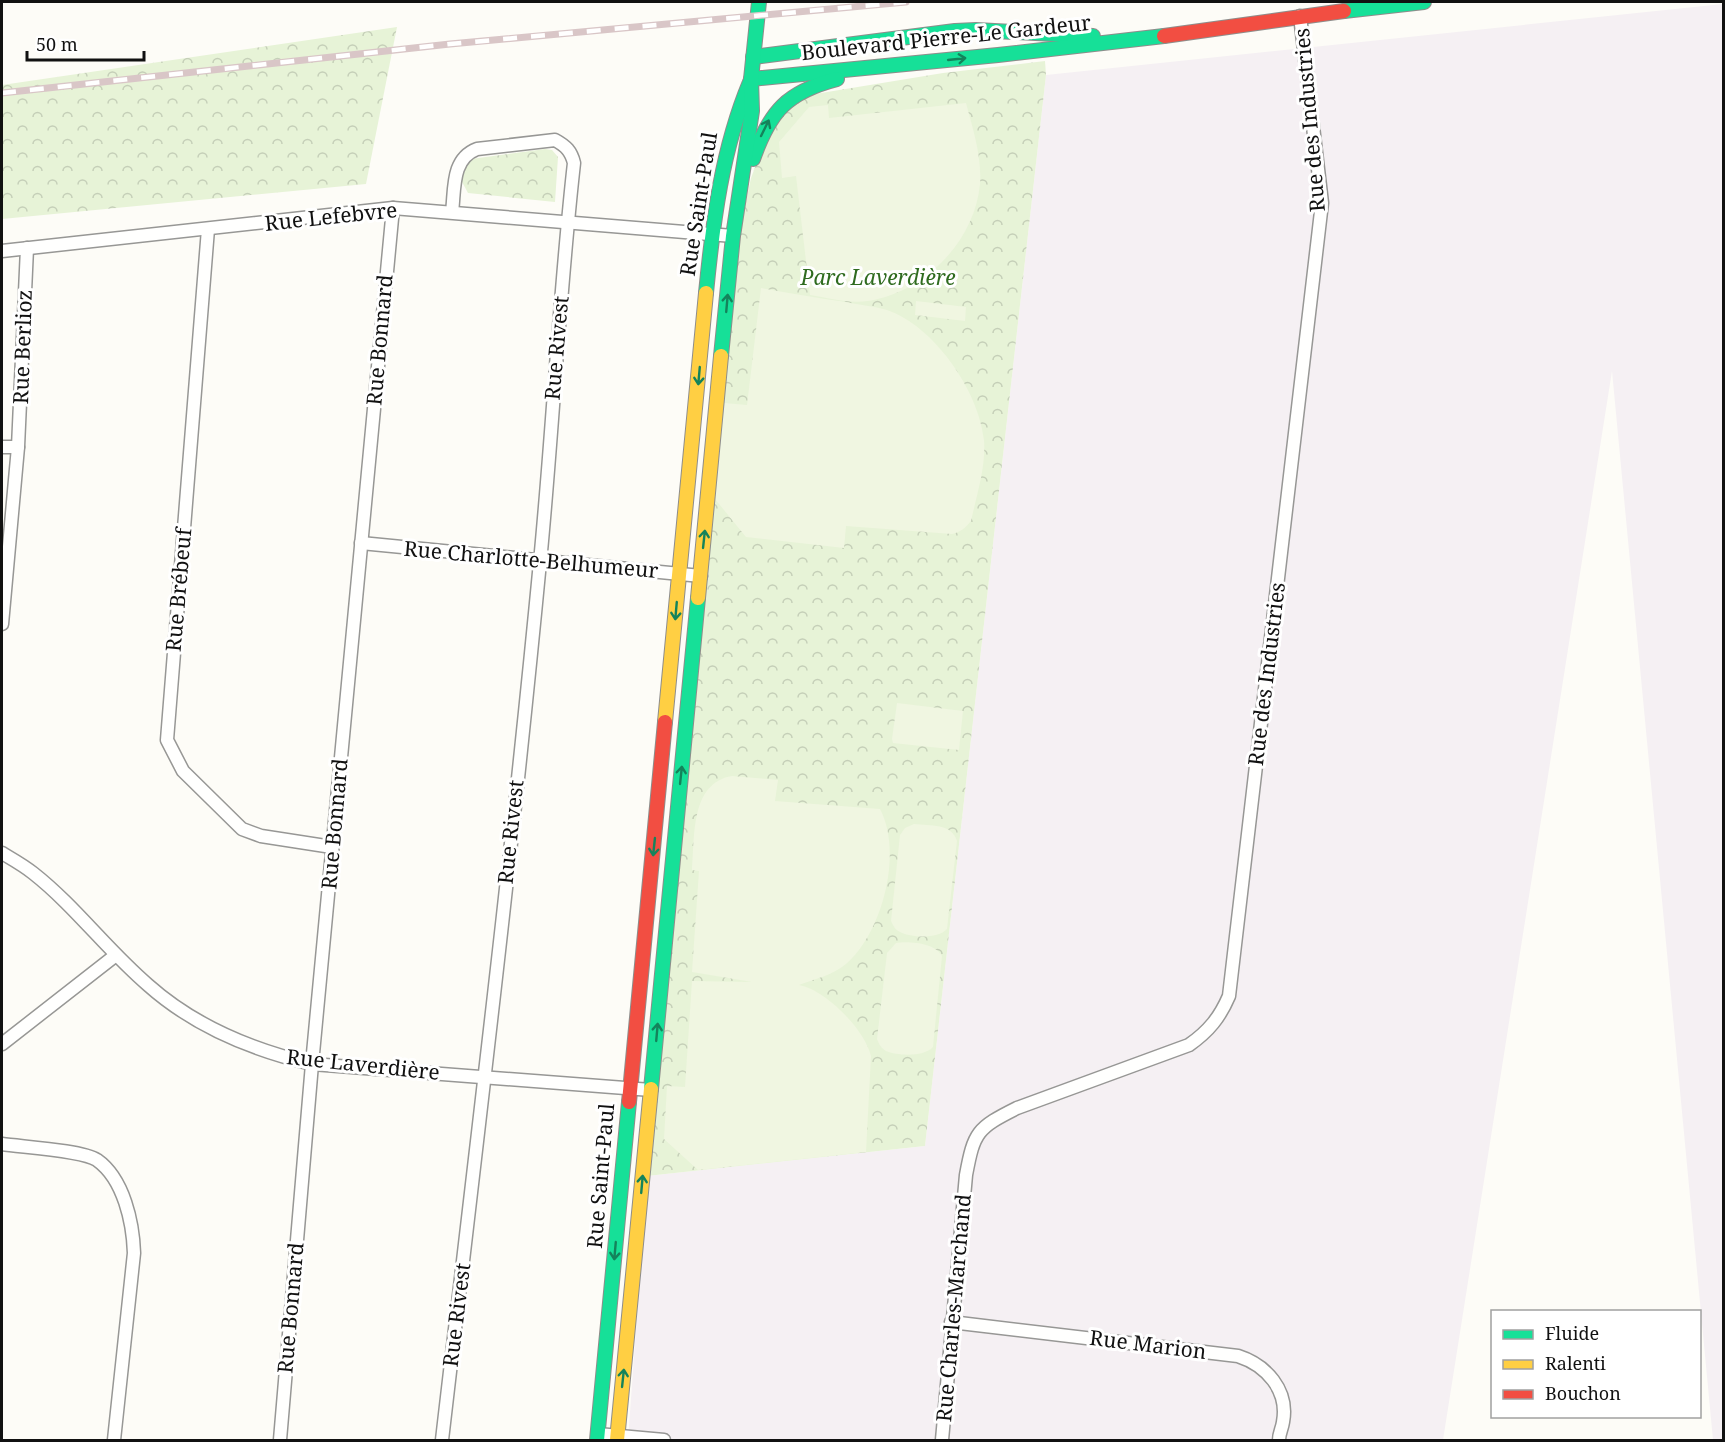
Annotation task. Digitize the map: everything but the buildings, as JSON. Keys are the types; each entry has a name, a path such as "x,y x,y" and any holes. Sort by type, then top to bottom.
{"street":[{"name":"Rue Saint-Paul","path":"617,1438 733,236 752,111 751,79 759,2"},
{"name":"Boulevard Pierre-Le Gardeur","path":"751,79 898,66 1145,38 1300,16 1424,2"},
{"name":"Rue des Industries","path":"966,1175 970,1150 976,1135 995,1120 1017,1108 1189,1045 1214,1024 1229,996 1322,203 1300,16"},
{"name":"Boulevard Pierre-Le Gardeur","path":"753,57 966,30 1145,38"},
{"path":"739,202 765,127 780,106 800,92 823,82 898,66"},
{"name":"Rue Saint-Paul","path":"597,1437 712,234 729,138 737,109 751,79"},
{"name":"Rue Rivest","path":"442,1440 540,561 572,154 555,140 468,152 457,168 452,213"},
{"name":"Rue Lefebvre","path":"2,251 393,208 733,236"},
{"name":"Rue Bonnard","path":"280,1440 312,1064 393,208"},
{"name":"Rue Brébeuf","path":"208,229 167,740 183,771 242,829 261,836 332,847"},
{"name":"Rue Berlioz","path":"2,624 18,447 27,248"},
{"path":"702,339 723,340"},
{"path":"2,447 18,447"},
{"path":"691,456 712,457"},
{"name":"Rue Charlotte-Belhumeur","path":"362,543 701,576"},
{"path":"667,706 688,707"},
{"path":"657,814 677,817"},
{"name":"Rue Laverdière","path":"2,853 32,872 116,955 169,1002 196,1020 240,1043 276,1056 312,1064 651,1090"},
{"path":"647,915 667,918"},
{"path":"2,1044 116,955"},
{"path":"2,1144 82,1155 96,1160 112,1175 123,1196 134,1239 134,1253 114,1440"},
{"name":"Rue Charles-Marchand","path":"942,1440 966,1175"},
{"path":"618,1218 638,1223"},
{"name":"Rue Marion","path":"951,1322 1238,1356 1254,1362 1269,1373 1282,1398 1283,1422 1279,1440"},
{"path":"597,1437 664,1440"}],"shaded area":[{"path":"1723,4 1723,1440 1713,1440 1612,371 1443,1440 628,1440 647,1176 925,1146 1046,75"}],"green space":[{"path":"397,27 366,184 2,219 2,85"},
{"name":"Parc Laverdière","path":"1045,61 1046,75 925,1146 647,1176 736,249 751,178 760,154 779,118 797,102 815,94 943,73"},
{"path":"966,103 978,153 980,184 976,205 968,225 944,260 909,287 889,296 854,302 810,295 796,176 782,178 779,142 809,107 828,105 829,118"},
{"path":"552,150 558,157 555,202 468,193 461,180 464,168 471,159"},
{"path":"761,288 887,310 904,318 937,345 964,382 980,421 984,440 984,460 978,491 971,521 965,528 952,534 846,526 844,548 746,537 715,499 724,403 747,405"},
{"path":"916,301 966,307 965,321 915,315"},
{"path":"897,703 963,711 959,750 893,743"},
{"path":"732,776 778,780 775,801 880,809 887,827 890,847 889,869 879,912 870,932 859,950 841,968 799,985 810,988 832,1003 853,1023 867,1046 871,1056 866,1152 698,1170 664,1139 667,1086 685,1087 692,981 752,982 692,972 699,871 692,870 697,813 708,789 718,781"},
{"path":"914,824 945,828 954,835 957,841 947,929 938,935 905,934 897,930 891,921 900,835 905,828"},
{"path":"908,942 928,946 934,948 942,956 933,1047 924,1053 904,1055 886,1051 877,1039 887,953 896,943"}],"railway":[{"path":"2,93 450,44 906,2"}],"traffic: fast":[{"path":"721,356 733,236 752,111 751,79 759,2"},
{"path":"1344,11 1424,2"},
{"path":"753,57 955,31 1093,36"},
{"path":"751,79 1164,36"},
{"path":"753,159 766,128 783,106 805,90 837,79"},
{"path":"706,293 720,186 732,133 750,82"},
{"path":"651,1089 698,598"},
{"path":"597,1440 629,1102"}],"traffic: slow":[{"path":"665,722 706,293"},
{"path":"698,598 721,356"},
{"path":"617,1440 651,1089"}],"traffic: jam":[{"path":"1164,36 1344,11"},
{"path":"629,1102 665,722"}]}
